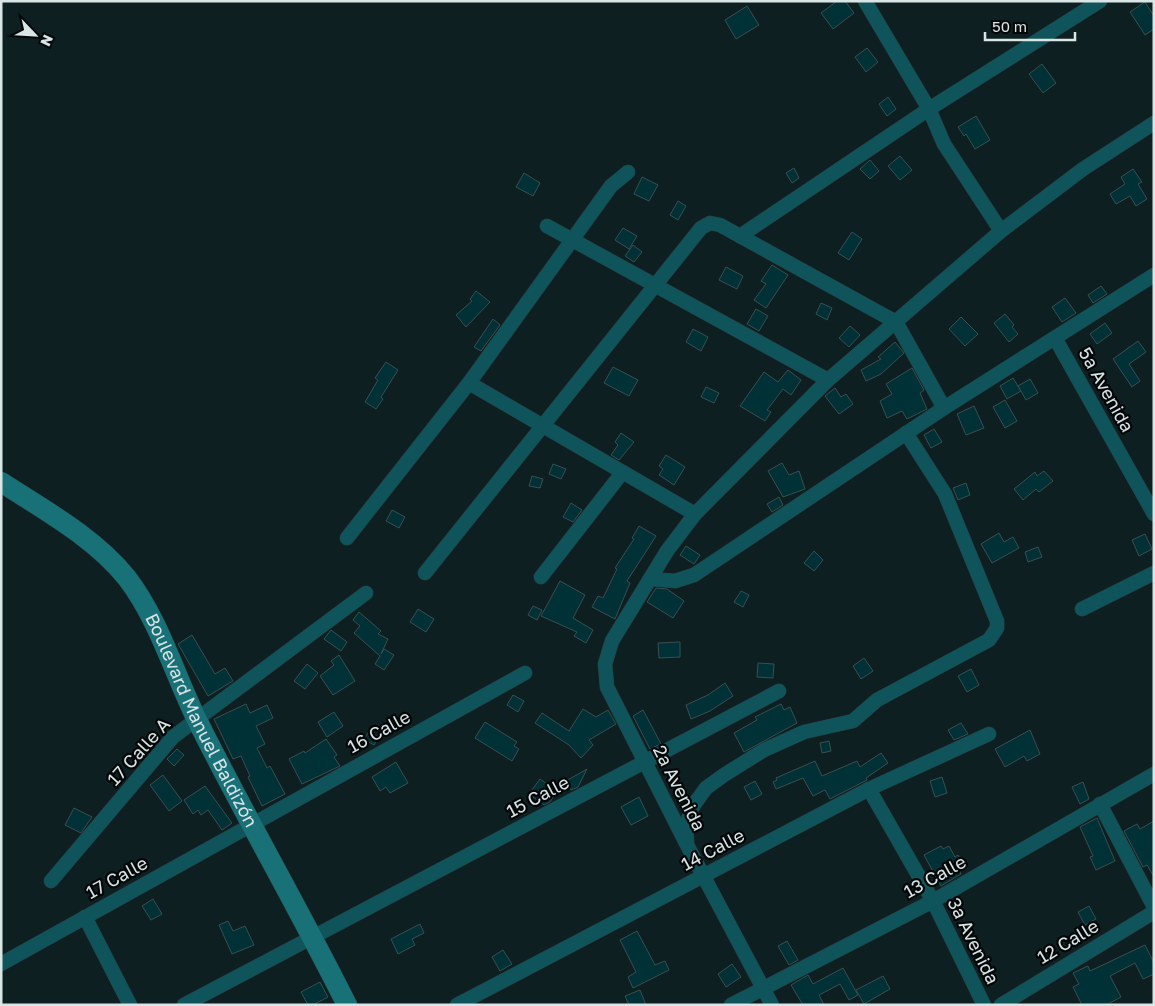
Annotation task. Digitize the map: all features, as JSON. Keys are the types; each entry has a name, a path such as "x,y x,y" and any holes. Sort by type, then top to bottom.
{"main road":[{"name":"Boulevard Manuel Baldizón","path":"1,482 78,533 105,555 126,577 145,605 196,720 313,937 347,1005"}],"street":[{"path":"865,1 929,109 944,144 1001,231"},
{"path":"740,236 929,109 1100,1"},
{"path":"650,579 695,514 828,380 1001,231 1083,169 1154,123"},
{"path":"347,538 469,383 611,186 628,172"},
{"path":"425,573 701,228 710,223 720,225 896,322 944,408"},
{"path":"547,226 828,380"},
{"path":"650,579 675,581 694,575 944,408 1154,275"},
{"name":"5a Avenida","path":"1055,338 1154,514"},
{"path":"469,383 542,428 695,514"},
{"path":"687,845 686,825 694,806 706,788 724,775 764,750 804,732 853,722 876,700 989,640 994,635 996,621 944,494 906,434"},
{"path":"541,577 622,473"},
{"path":"1082,609 1154,573"},
{"name":"2a Avenida","path":"650,579 612,641 605,664 607,687 687,845 772,1005"},
{"name":"17 Calle A","path":"51,881 173,737 366,593"},
{"name":"16 Calle","path":"252,825 525,673"},
{"name":"15 Calle","path":"313,937 779,691"},
{"name":"14 Calle","path":"457,1005 868,789 989,734"},
{"name":"13 Calle","path":"731,1005 933,901 1154,774"},
{"name":"3a Avenida","path":"868,789 933,901 984,1005"},
{"path":"1100,804 1154,907"},
{"name":"17 Calle","path":"1,964 252,825"},
{"name":"12 Calle","path":"1001,1005 1154,912"},
{"path":"84,917 130,1005"},
{"path":"184,1005 313,937"}],"building":[{"path":"837,1 845,1 854,13 833,29 821,13"},
{"path":"1145,2 1154,16 1154,29 1145,35 1130,12"},
{"path":"747,6 759,25 736,39 725,20"},
{"path":"867,48 878,62 866,72 855,57"},
{"path":"1042,64 1056,83 1043,93 1029,74"},
{"path":"888,97 896,109 887,116 879,104"},
{"path":"976,116 990,140 975,149 966,134 964,136 958,127"},
{"path":"900,156 912,170 900,180 888,166"},
{"path":"870,160 879,171 870,179 860,169"},
{"path":"794,168 799,178 792,183 786,173"},
{"path":"1133,169 1142,182 1138,184 1147,199 1136,206 1130,196 1116,204 1110,194 1125,184 1121,177"},
{"path":"524,173 540,183 533,196 516,187"},
{"path":"642,177 658,185 649,201 634,194"},
{"path":"678,201 686,206 678,220 670,215"},
{"path":"623,228 637,236 629,249 615,240"},
{"path":"852,232 862,239 849,260 838,253"},
{"path":"633,245 642,252 634,262 625,256"},
{"path":"772,265 788,275 766,308 754,300 766,284 761,281"},
{"path":"726,267 743,276 737,289 719,280"},
{"path":"1101,286 1107,294 1093,303 1088,295"},
{"path":"476,291 490,302 466,327 456,315 472,301 470,299"},
{"path":"1065,298 1076,313 1062,322 1052,307"},
{"path":"821,303 832,308 827,320 816,314"},
{"path":"756,309 768,316 759,331 747,324"},
{"path":"1005,314 1014,325 1012,327 1018,334 1009,342 994,323"},
{"path":"961,317 978,334 965,346 949,329"},
{"path":"493,319 500,325 481,351 474,347"},
{"path":"1105,323 1112,333 1097,344 1090,334"},
{"path":"850,326 860,335 849,347 839,338"},
{"path":"693,329 708,337 701,351 686,342"},
{"path":"1138,341 1146,352 1129,364 1140,381 1132,387 1113,359"},
{"path":"895,342 904,353 881,374 866,381 861,370 881,359 878,357"},
{"path":"386,362 398,370 381,397 383,399 376,409 365,402 378,380 375,378"},
{"path":"613,367 638,380 629,396 604,383"},
{"path":"912,368 924,390 920,393 927,409 907,419 902,411 887,418 880,401 892,394 886,384"},
{"path":"788,370 801,380 791,395 783,389 767,410 771,412 765,421 740,406 764,372 778,382"},
{"path":"1013,378 1021,391 1007,399 1000,386"},
{"path":"1030,379 1038,393 1026,400 1018,386"},
{"path":"706,387 719,393 714,403 701,397"},
{"path":"835,388 841,397 846,394 853,404 839,414 825,396"},
{"path":"1005,400 1017,421 1005,428 993,407"},
{"path":"974,406 984,428 966,435 957,414"},
{"path":"934,429 942,442 931,448 924,435"},
{"path":"621,433 634,442 619,460 611,455 618,445 615,442"},
{"path":"666,455 685,467 674,485 659,475 663,469 659,466"},
{"path":"782,463 789,475 799,471 805,489 783,497 768,471"},
{"path":"553,464 566,469 561,479 549,474"},
{"path":"1044,471 1053,481 1039,492 1036,489 1023,500 1014,489 1035,472 1037,476"},
{"path":"532,476 543,479 540,488 529,486"},
{"path":"966,483 970,495 958,500 953,488"},
{"path":"779,497 783,505 772,512 767,504"},
{"path":"571,503 582,510 573,522 563,517"},
{"path":"392,510 405,517 399,528 386,521"},
{"path":"639,526 656,536 627,581 630,583 615,619 592,607 598,596 603,598 617,569 615,568 634,539 632,538"},
{"path":"999,533 1004,542 1013,537 1019,548 992,563 981,544"},
{"path":"1145,534 1152,549 1139,556 1132,540"},
{"path":"686,546 700,555 694,564 680,555"},
{"path":"1038,547 1042,557 1028,562 1025,552"},
{"path":"814,551 823,560 814,571 804,563"},
{"path":"560,581 585,595 573,618 593,630 586,643 574,636 577,632 541,616"},
{"path":"656,588 667,589 684,601 673,618 647,602"},
{"path":"741,591 749,595 743,607 734,602"},
{"path":"533,606 542,610 537,620 528,615"},
{"path":"418,609 434,619 426,632 410,622"},
{"path":"359,612 381,631 378,634 388,639 381,654 384,649 394,655 384,670 375,664 380,656 354,633 360,626 353,620"},
{"path":"331,630 347,642 341,651 324,639"},
{"path":"192,635 215,674 225,668 233,681 208,696 178,644"},
{"path":"680,642 680,657 659,658 658,643"},
{"path":"339,655 355,681 333,695 320,676 334,665 331,661"},
{"path":"864,658 873,671 861,679 853,666"},
{"path":"758,663 774,664 773,678 757,677"},
{"path":"307,664 318,673 305,689 294,681"},
{"path":"971,669 979,685 967,692 958,676"},
{"path":"725,683 733,696 710,711 691,719 686,705 708,695"},
{"path":"513,695 524,701 518,712 507,705"},
{"path":"246,704 250,713 267,705 273,718 256,726 265,744 257,748 267,768 270,766 285,794 262,806 248,777 250,776 241,756 233,759 214,719"},
{"path":"781,704 784,710 790,707 797,723 744,752 734,733 757,720 755,717"},
{"path":"583,709 596,717 608,710 616,724 589,740 593,745 581,758 569,745 535,723 542,713 569,731"},
{"path":"643,710 661,744 650,749 633,716"},
{"path":"334,712 343,726 327,737 318,722"},
{"path":"485,722 517,742 514,746 519,749 512,761 475,738"},
{"path":"961,723 968,734 954,740 948,730"},
{"path":"1030,730 1040,754 1027,761 1024,756 1005,767 995,749"},
{"path":"369,731 378,737 374,745 364,739"},
{"path":"326,739 337,755 334,757 340,766 302,784 289,759 304,751 305,753"},
{"path":"829,741 831,751 822,753 820,743"},
{"path":"177,749 184,755 174,766 167,759"},
{"path":"881,753 888,763 866,778 867,780 830,799 825,790 813,796 803,778 776,789 773,782 777,780 776,778 815,761 822,776 857,761 860,767"},
{"path":"396,762 408,783 390,793 386,787 380,791 372,777"},
{"path":"587,769 578,787 571,790 566,781"},
{"path":"163,775 182,801 169,811 150,785"},
{"path":"942,777 947,793 935,797 930,781"},
{"path":"540,779 557,791 550,802 544,805 529,794"},
{"path":"755,781 762,794 751,800 744,787"},
{"path":"1083,782 1089,799 1080,804 1072,787"},
{"path":"205,786 232,823 222,830 208,810 201,815 198,810 193,814 184,800"},
{"path":"639,797 648,816 631,825 621,807"},
{"path":"74,808 92,817 81,833 65,825"},
{"path":"1097,818 1115,861 1096,870 1090,857 1093,856 1080,827"},
{"path":"1154,821 1154,877 1147,865 1143,867 1124,831 1137,824 1140,829"},
{"path":"941,846 943,849 949,846 955,857 958,855 963,864 957,867 961,874 941,886 924,855"},
{"path":"153,899 162,914 151,920 142,906"},
{"path":"1089,906 1096,919 1085,925 1078,912"},
{"path":"228,921 233,931 245,926 254,945 232,954 219,925"},
{"path":"420,924 424,933 412,939 415,945 398,954 391,939"},
{"path":"637,931 655,965 665,961 669,970 633,988 628,977 636,972 620,940"},
{"path":"787,941 798,960 789,965 778,946"},
{"path":"1145,945 1154,963 1154,974 1143,979 1135,963 1110,976 1121,997 1106,1005 1082,1005 1073,987 1079,984 1073,973 1088,966 1090,971"},
{"path":"503,950 512,964 500,971 492,957"},
{"path":"732,964 741,977 726,987 718,974"},
{"path":"843,968 858,995 849,1000 840,984 819,995 824,1005 803,1005 791,985 808,975 813,984"},
{"path":"883,976 890,989 864,1004 856,990"},
{"path":"320,982 328,997 313,1005 308,1005 301,992"},
{"path":"640,990 646,1005 629,1005 625,996"}]}
